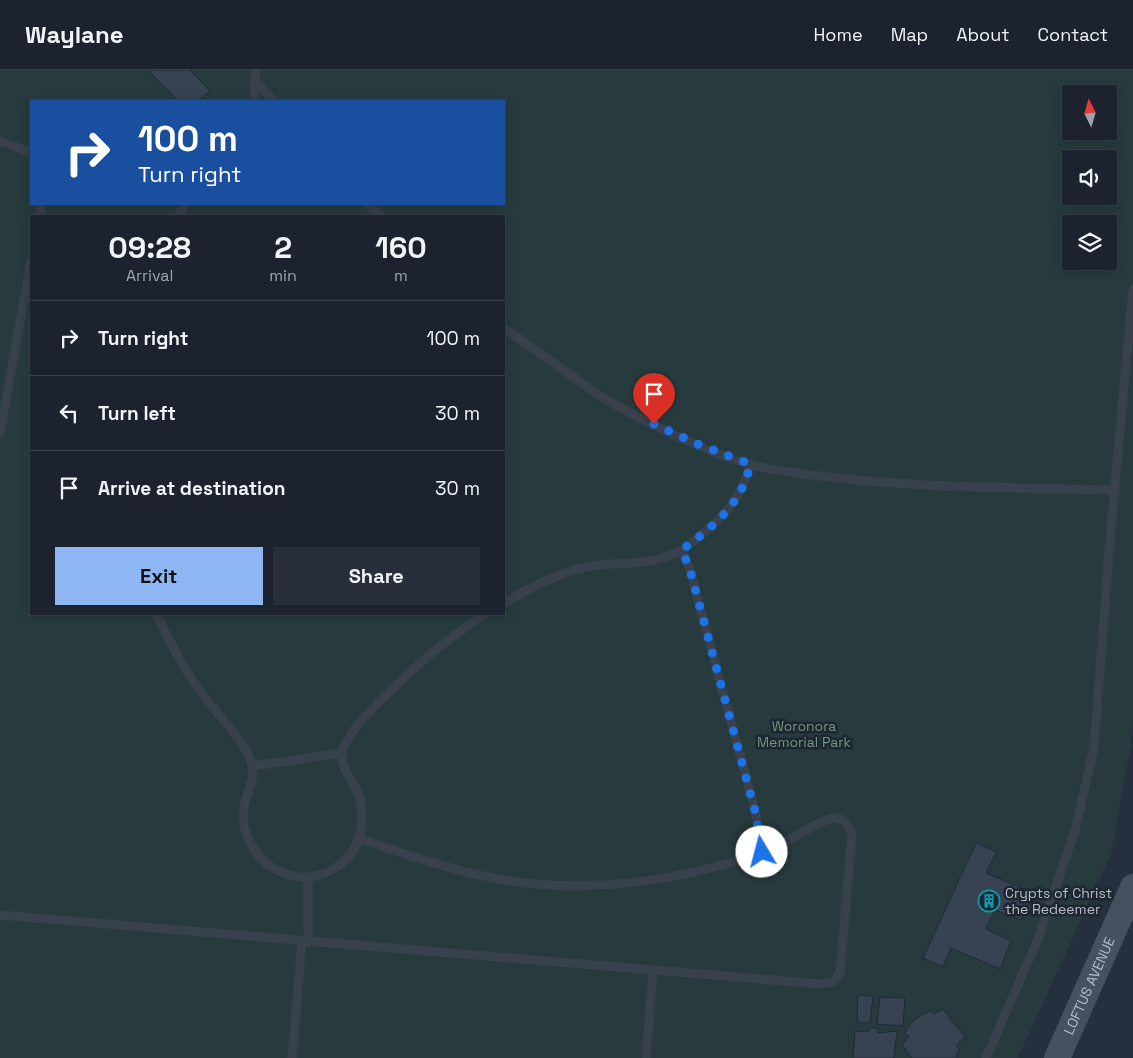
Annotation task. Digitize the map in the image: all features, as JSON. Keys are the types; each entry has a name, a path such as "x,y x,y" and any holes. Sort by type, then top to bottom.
{"street":[{"name":"LOFTUS AVENUE","path":"1057,1058 1133,887"}],"lane":[{"path":"254,100 256,70"},
{"path":"255,81 273,100"},
{"path":"0,141 30,153"},
{"path":"369,205 379,215"},
{"path":"0,433 30,267"},
{"path":"986,1058 1038,939 1075,830 1094,748 1133,289"},
{"path":"505,329 600,396 616,405 668,432 750,464 800,474 918,486 1115,490"},
{"path":"505,602 547,580 567,572 593,566 648,562 665,558 682,550 716,524 728,510 742,490 750,464"},
{"path":"682,550 690,570 752,802 762,852"},
{"path":"158,615 178,656 205,698 242,745 253,766 253,780 244,810 244,820 249,841 254,850 271,867 291,875 308,877 326,873 342,862 354,849 359,838 362,814 360,800 347,774 342,753 347,741 366,715 405,676 439,646 485,615"},
{"path":"253,766 342,753"},
{"path":"0,915 820,984 831,983 837,979 841,969 852,834 850,827 840,819 828,819 790,840 762,852 717,866 653,880 621,884 556,885 523,882 457,869 359,838"},
{"path":"292,1058 305,942 308,877"},
{"path":"646,1058 653,970"}],"green space":[{"name":"Woronora Memorial Park","path":"0,70 1133,70 1133,719 1131,744 1111,854 1018,1058 0,1058"}],"building":[{"path":"153,70 190,70 210,91 199,100 177,100 150,72"},
{"name":"Crypts of Christ the Redeemer","path":"976,843 997,852 986,873 1033,893 1021,920 995,910 986,929 1011,941 1000,969 951,948 943,967 923,958"},
{"path":"858,995 873,996 870,1023 857,1022"},
{"path":"880,997 905,998 903,1026 877,1024"},
{"path":"943,1009 965,1037 956,1045 959,1049 956,1058 912,1058 902,1045 909,1036 904,1033 912,1022 920,1016 932,1010 934,1014"},
{"path":"872,1027 877,1028 878,1033 897,1031 894,1058 853,1058 855,1031 867,1032"}],"place":[{"name":"Crypts of Christ the Redeemer","path":"989,901"}],"route":[{"path":"654,424 668,432 750,464 742,490 728,510 716,524 682,550 690,570 755,811 762,852"}]}
